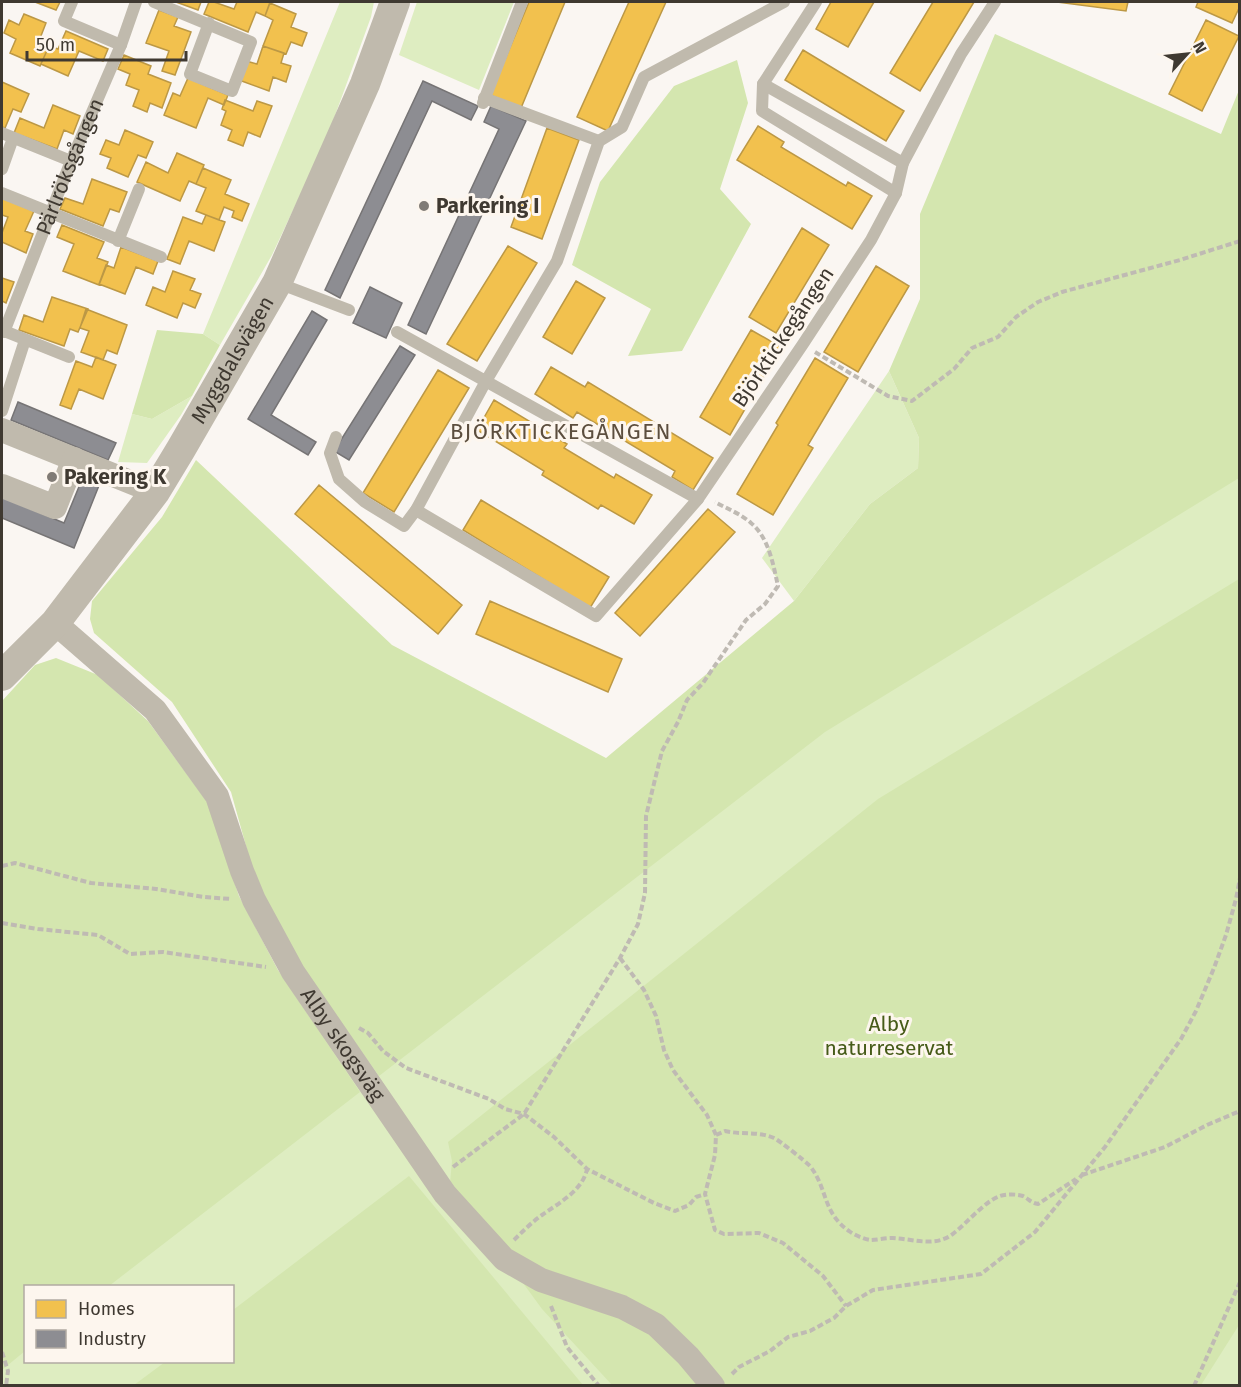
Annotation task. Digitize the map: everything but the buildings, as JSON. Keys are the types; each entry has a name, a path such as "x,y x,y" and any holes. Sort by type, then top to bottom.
{"street":[{"name":"Myggdalsvägen","path":"2,676 56,623 156,492 277,283 365,84 395,2"},
{"path":"2,430 156,492"},
{"path":"2,486 55,507 74,459"},
{"name":"Alby skogsväg","path":"56,623 155,710 218,796 242,871 254,900 293,972 445,1194 504,1259 541,1280 622,1307 656,1325 688,1356 720,1382"}],"lane":[{"path":"72,2 64,21 120,45"},
{"name":"Pärlröksgången","path":"69,357 3,331 136,2"},
{"path":"154,2 209,23 251,42 232,91 190,74 209,23"},
{"path":"522,2 483,100 599,141"},
{"path":"336,437 330,453 339,479 366,502 404,526 416,510 486,381 558,261 599,141 622,127 644,77 784,2"},
{"path":"816,2 763,84 762,111 896,193"},
{"name":"Björktickegången","path":"416,510 596,616 698,499 871,240 896,193 903,163 961,54 994,2"},
{"path":"763,84 903,163"},
{"path":"2,169 7,136 71,161"},
{"path":"118,241 139,189"},
{"path":"2,194 161,257"},
{"path":"277,283 348,310"},
{"path":"397,332 698,499"},
{"path":"2,411 25,340"}],"path":[{"path":"803,344 888,396 912,401 954,369 972,348 998,337 1016,317 1038,302 1062,292 1180,260 1239,241"},
{"path":"436,1181 524,1114 621,958 638,924 645,893 646,816 662,751 687,700 703,683 746,620 765,604 778,586 770,551 760,531 750,521 712,500 698,499"},
{"path":"2,866 15,863 91,883 156,889 204,897 254,900"},
{"path":"720,1382 739,1366 770,1351 788,1337 810,1330 834,1318 846,1306 873,1290 981,1274 1035,1232 1105,1148 1191,1020 1226,935 1239,878"},
{"path":"2,922 38,929 98,935 130,954 163,952 293,972"},
{"path":"621,958 644,990 656,1016 663,1050 673,1070 707,1115 716,1135 715,1155 705,1194 715,1230 724,1234 759,1233 783,1243 823,1276 846,1306"},
{"path":"355,1021 383,1051 406,1068 524,1114 554,1137 587,1168 654,1203 675,1211 689,1205 696,1197 705,1194"},
{"path":"716,1135 725,1131 737,1134 755,1132 776,1139 809,1166 818,1181 830,1212 839,1224 853,1234 870,1240 884,1238 922,1242 941,1241 952,1235 998,1197 1023,1196 1032,1203 1038,1204 1082,1176 1165,1147 1239,1111"},
{"path":"498,1252 564,1201 586,1175 587,1168"},
{"path":"541,1280 567,1347 599,1386"},
{"path":"1194,1386 1239,1282"},
{"path":"2,1352 8,1371 6,1386"}],"green space":[{"path":"340,2 374,2 371,17 326,140 272,255 220,345 203,334"},
{"path":"417,2 514,2 479,90 399,55"},
{"path":"995,34 1221,134 1239,90 1239,478 825,732 379,1076 293,954 268,912 251,864 231,792 172,702 94,633 90,619 92,601 162,517 196,460 392,645 606,758 794,601 870,504 918,468 919,438 889,371 920,299 920,214"},
{"path":"737,60 748,103 720,189 751,224 682,351 628,356 651,309 572,265 600,182 674,86"},
{"name":"Alby naturreservat","path":"1239,182 1239,1385 2,1386 2,1034 373,1015"},
{"path":"157,330 203,334 220,345 192,396 152,419 132,414"},
{"path":"889,371 919,438 918,468 870,504 794,601 762,558"},
{"path":"192,396 147,463 118,462 132,414 152,419"},
{"path":"1239,579 1239,1325 1201,1385 612,1385 542,1309 450,1183 452,1161 448,1142 878,799"},
{"path":"56,658 98,675 148,721 208,803 239,896 278,970 360,1092 110,1285 24,1285 24,1352 2,1370 2,701 35,665"},
{"path":"409,1176 583,1385 134,1385 164,1363 234,1363 234,1309"}],"place":[{"name":"Parkering I","path":"424,206"},
{"name":"Pakering K","path":"52,477"}],"district":[{"name":"BJÖRKTICKEGÅNGEN","path":"561,431"}]}
